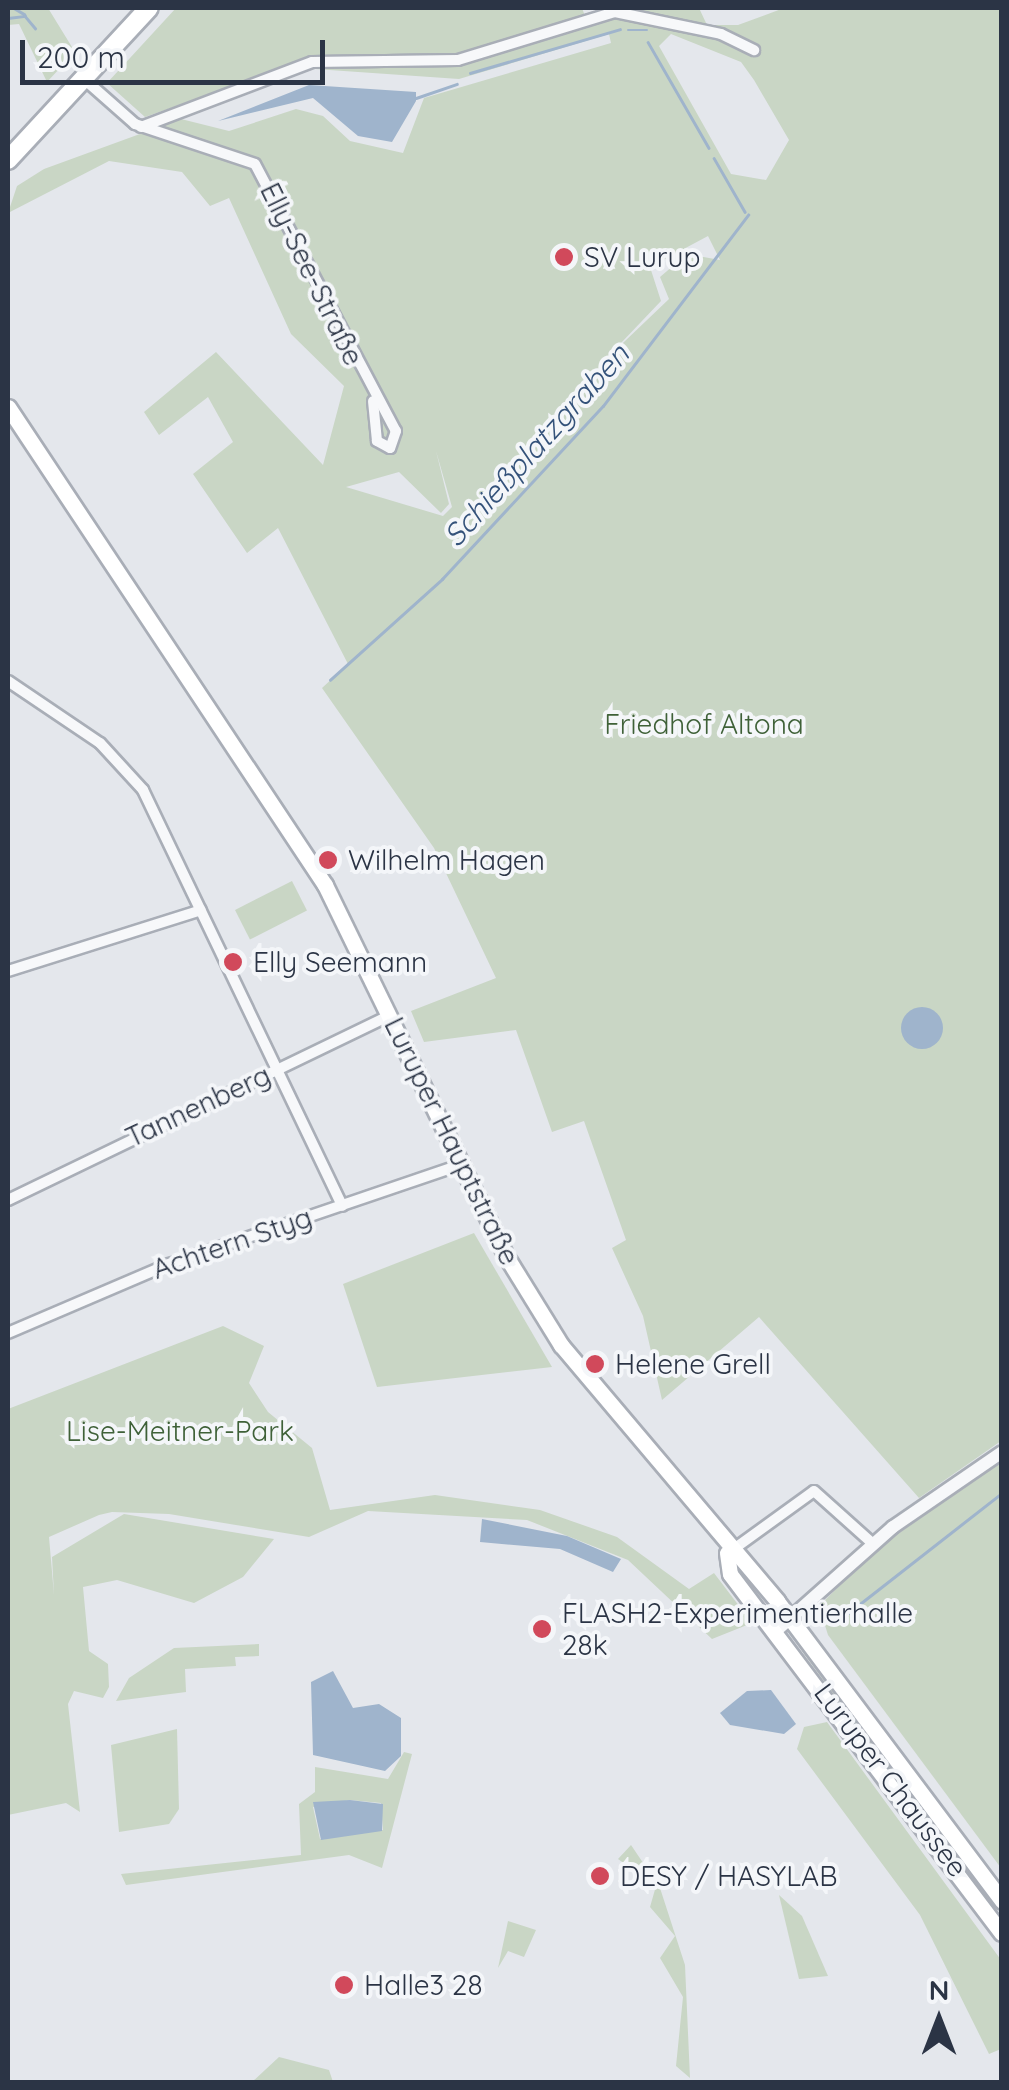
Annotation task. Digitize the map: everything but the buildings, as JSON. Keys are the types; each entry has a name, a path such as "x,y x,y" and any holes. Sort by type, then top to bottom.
{"main road":[{"path":"8,160 149,8"},
{"name":"Luruper Hauptstraße","path":"8,407 267,791 391,1015 462,1164 560,1345 727,1553 790,1618"},
{"name":"Luruper Hauptstraße","path":"727,1553 730,1574 776,1630"},
{"name":"Luruper Chaussee","path":"790,1618 1002,1901"},
{"name":"Luruper Chaussee","path":"776,1630 1002,1933"}],"street":[{"path":"142,127 312,62 458,60 601,12 689,26 754,50"},
{"name":"Elly-See-Straße","path":"84,79 142,127 208,140 255,164 374,401"},
{"path":"8,681 122,765 184,873 342,1206"},
{"path":"8,972 200,910"},
{"name":"Tannenberg","path":"8,1200 391,1015"},
{"name":"Achtern Styg","path":"8,1334 169,1264 462,1164"},
{"path":"776,1630 872,1543 1002,1452"},
{"path":"727,1553 814,1490 872,1543"}],"green space":[{"path":"8,8 48,8 75,52 47,82 19,24 8,25"},
{"path":"176,8 582,8 586,19 456,59 313,58 145,117 107,83"},
{"name":"Friedhof Altona","path":"613,8 699,8 707,25 738,25 784,8 1001,8 1001,1441 919,1498 759,1317 662,1400 643,1316 612,1248 626,1240 584,1121 552,1132 516,1030 424,1042 411,1011 496,978 434,848 322,688 348,664 278,528 247,553 193,474 233,442 208,397 159,435 144,412 216,352 323,465 344,386 291,334 229,198 210,206 182,172 109,161 8,213 17,186 44,169 181,119 229,131 296,109 323,116 350,141 403,153 424,98 611,43 609,34 459,79 315,69 459,66 611,19","holes":["671,34 741,62 754,80 789,140 766,180 731,174 659,46","708,236 720,260 687,254 660,277 669,299 602,363 661,301 650,267","436,451 452,507 443,516 346,487 399,472 441,513 449,504"]},
{"path":"292,881 307,910 250,939 235,910"},
{"path":"474,1233 552,1367 377,1387 343,1284"},
{"name":"Lise-Meitner-Park","path":"223,1326 264,1346 249,1383 268,1412 312,1448 330,1510 435,1495 540,1510 617,1537 689,1589 714,1573 752,1623 712,1639 628,1560 527,1520 368,1511 309,1537 169,1514 112,1512 99,1515 49,1537 54,1595 52,1557 124,1514 274,1539 243,1577 194,1603 117,1580 83,1587 89,1651 108,1664 109,1687 103,1698 74,1691 68,1704 80,1812 66,1803 8,1815 8,1409"},
{"path":"1001,1459 1001,1868 828,1635 819,1606 873,1552"},
{"path":"259,1644 259,1656 235,1657 236,1666 185,1669 186,1692 116,1701 129,1678 174,1648"},
{"path":"805,1648 988,1890 1001,1924 802,1651"},
{"path":"827,1722 1001,1960 1001,2049 989,2054 920,1915 797,1749 804,1727"},
{"path":"177,1729 179,1809 169,1824 119,1832 111,1745"},
{"path":"404,1752 412,1754 382,1868 349,1855 126,1885 121,1874 301,1855 299,1804 315,1792 315,1767 388,1779","holes":["350,1800 381,1803 383,1830 320,1839 313,1807"]},
{"path":"631,1845 660,1888 685,1965 690,2078 676,2066 683,1997 660,1958 675,1936 650,1907 656,1886 618,1859"},
{"path":"779,1895 802,1916 828,1976 799,1979"},
{"path":"508,1921 536,1930 524,1957 508,1951 498,1968"},
{"path":"279,2057 329,2070 333,2082 252,2082"}],"water":[{"path":"309,85 416,92 416,101 392,142 358,136 313,98 218,121"},
{"path":"922,1007 937,1013 943,1028 937,1043 922,1049 907,1043 901,1028 907,1013"},
{"path":"482,1519 567,1536 621,1559 613,1572 560,1549 480,1542"},
{"path":"333,1671 353,1708 379,1704 401,1718 401,1756 385,1771 313,1755 311,1682"},
{"path":"771,1690 796,1724 784,1734 730,1725 720,1713 747,1691"},
{"path":"350,1800 383,1804 382,1831 321,1840 313,1802"}],"waterway":[{"path":"14,8 24,14"},
{"path":"8,18 25,16 35,28"},
{"path":"470,73 620,29"},
{"path":"628,30 647,30"},
{"name":"Schießplatzgraben","path":"648,42 709,148"},
{"path":"416,98 457,84"},
{"name":"Schießplatzgraben","path":"714,158 745,212"},
{"name":"Schießplatzgraben","path":"330,680 442,579 603,406 748,215"},
{"path":"838,1621 1002,1493"}],"place":[{"name":"SV Lurup","path":"564,257"},
{"name":"Wilhelm Hagen","path":"328,860"},
{"name":"Elly Seemann","path":"233,962"},
{"name":"Helene Grell","path":"595,1364"},
{"name":"FLASH2-Experimentierhalle 28k","path":"542,1629"},
{"name":"DESY / HASYLAB","path":"600,1876"},
{"name":"Halle3 28","path":"344,1985"}]}
